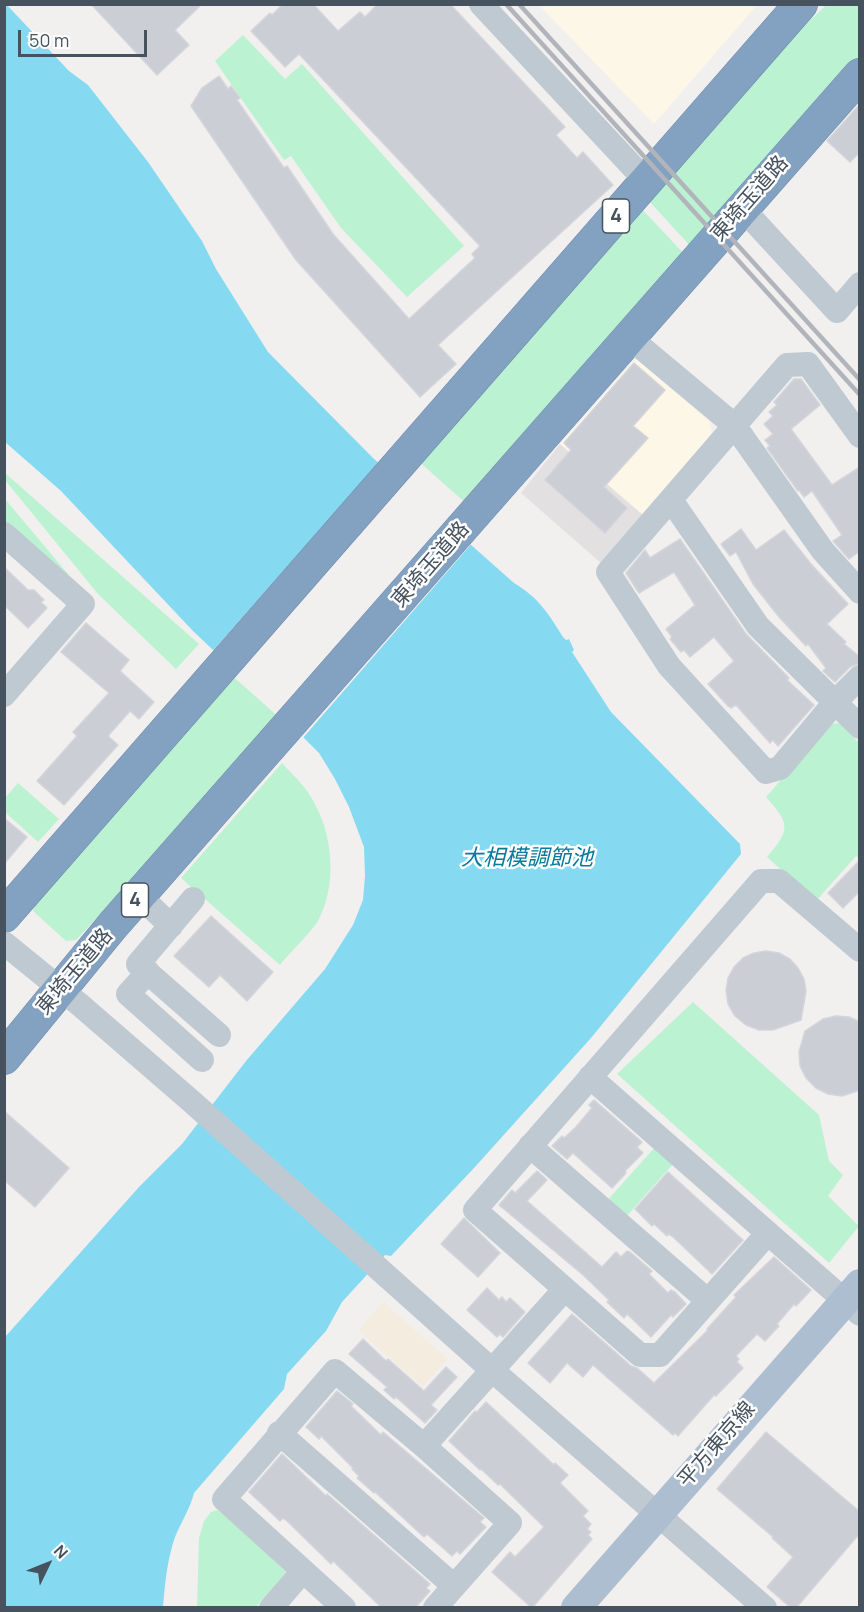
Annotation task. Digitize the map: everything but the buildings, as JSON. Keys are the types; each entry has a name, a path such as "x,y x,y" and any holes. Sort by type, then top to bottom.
{"highway":[{"name":"4","path":"4,916 801,4"},
{"name":"4","path":"776,33 808,4"},
{"name":"東埼玉道路","path":"4,1058 141,894 860,75"}],"main road":[{"name":"平方東京線","path":"576,1608 657,1514 855,1299"}],"street":[{"path":"481,4 646,181"},
{"path":"742,208 837,310 860,284"},
{"path":"630,338 734,425 823,551 860,592"},
{"path":"860,436 808,364 787,365 608,572 669,666 766,772 780,768 860,676"},
{"path":"671,500 758,626 860,727"},
{"path":"4,534 83,604 9,679"},
{"path":"768,1233 660,1355 640,1355 475,1210 761,881 779,881 860,950"},
{"path":"141,894 146,902 171,926"},
{"path":"193,899 138,964 219,1035"},
{"path":"4,943 191,1101 492,1370 765,1608"},
{"path":"148,972 128,994 202,1060"},
{"path":"141,1058 147,1046 185,1005"},
{"path":"590,1077 768,1233 855,1299"},
{"path":"530,1146 707,1300"},
{"path":"424,1446 564,1290"},
{"path":"344,1608 224,1499 335,1371 510,1523 435,1608"},
{"path":"279,1433 454,1586"},
{"path":"271,1608 302,1572"}],"shaded area":[{"path":"539,5 757,5 654,124"},
{"path":"636,359 709,421 712,433 643,515 560,444"},
{"path":"560,444 643,515 602,564 521,493"}],"green space":[{"path":"826,5 859,5 859,63 695,251 647,199 780,44"},
{"path":"243,35 285,79 302,64 464,246 407,297 341,228 291,156 284,160 215,61"},
{"path":"640,207 688,258 469,506 416,459"},
{"path":"5,473 199,644 176,669 98,594 5,480"},
{"path":"5,499 78,586 5,523"},
{"path":"229,673 281,719 76,940 66,941 33,911 37,896"},
{"path":"840,723 859,743 859,858 856,856 816,901 767,857 784,833 784,827 780,814 766,797 830,724"},
{"path":"282,763 304,787 316,805 327,837 331,871 325,904 319,919 280,965 181,878"},
{"path":"18,783 59,819 38,842 5,812 5,798"},
{"path":"693,1002 819,1115 829,1161 843,1175 828,1196 859,1226 829,1263 617,1074"},
{"path":"656,1146 674,1163 624,1219 605,1203"},
{"path":"221,1509 286,1572 256,1607 197,1608 199,1538 204,1521 211,1512"}],"sand":[{"path":"383,1302 448,1359 423,1387 358,1331"}],"water":[{"name":"大相模調節池","path":"6,4 69,71 88,85 148,162 202,241 216,269 268,352 373,458 514,583 537,600 563,637 566,640 569,639 574,650 572,652 611,712 740,844 741,854 591,1038 391,1256 385,1255 342,1302 326,1331 287,1374 284,1389 194,1493 172,1546 163,1607 5,1607 5,1337 139,1187 182,1144 246,1061 325,969 353,925 363,900 364,847 349,807 319,753 193,631 61,491 5,442"}],"pier":[{"path":"380,461 473,542 302,739 211,653"}],"railway":[{"path":"506,4 860,395"},
{"path":"519,4 860,380"}]}
